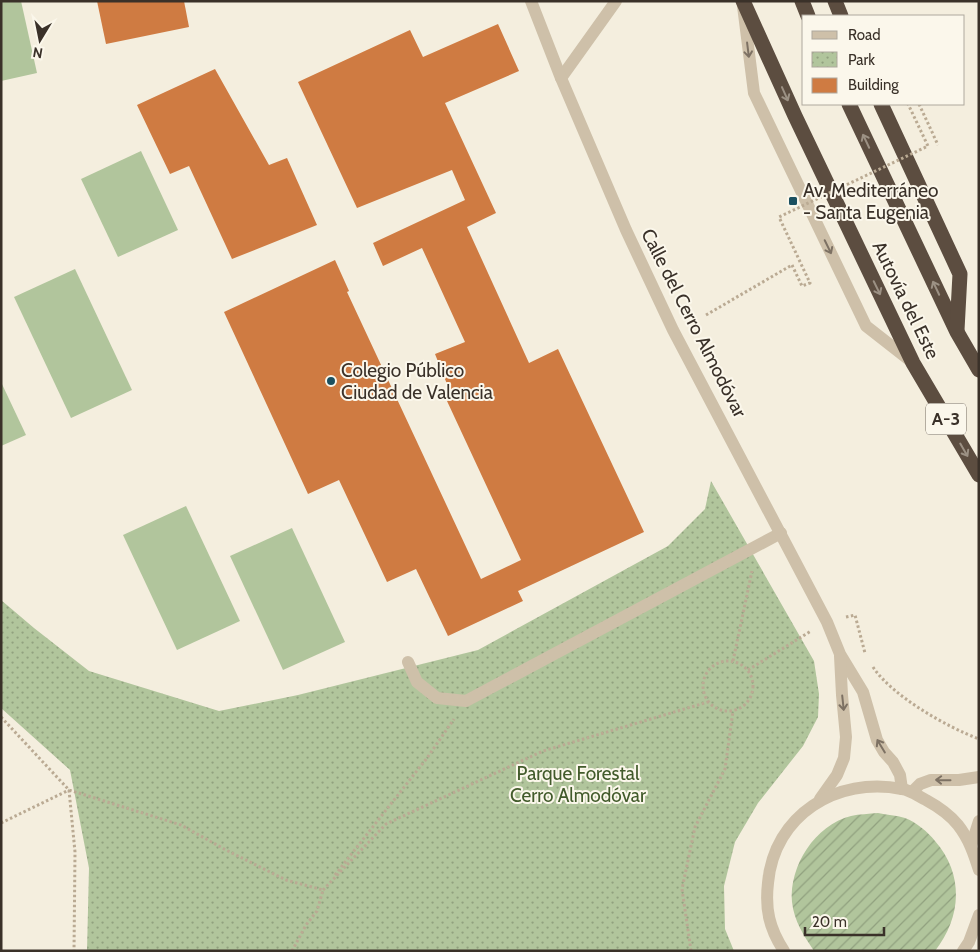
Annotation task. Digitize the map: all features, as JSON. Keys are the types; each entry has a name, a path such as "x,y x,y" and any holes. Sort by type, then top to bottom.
{"highway":[{"name":"Autovía del Este","path":"743,1 795,116 913,363 979,476"},
{"path":"802,1 808,15"},
{"path":"835,1 841,15"},
{"name":"Autovía del Este","path":"849,105 957,332 979,370"},
{"path":"881,105 960,274 957,332"}],"street":[{"name":"Calle del Cerro Almodóvar","path":"531,1 561,78 626,230 669,321 827,622 840,654 863,692 877,740 893,762 907,790"},
{"path":"561,78 616,1"},
{"path":"743,1 754,93 758,102 866,326 913,363"},
{"path":"408,662 417,682 437,698 466,701 780,533"},
{"name":"Calle del Cerro Almodóvar","path":"817,803 837,775 844,758 846,737 840,654"},
{"path":"907,790 930,780 959,780 979,777"},
{"path":"784,951 775,938 766,904 769,866 785,832 804,811 837,792 865,786 907,790 937,806 957,824 971,846 979,870"},
{"path":"971,846 979,821"},
{"path":"963,951 969,942 979,915"}],"path":[{"path":"706,315 792,265 802,286 810,283 779,217 928,146 908,105"},
{"path":"919,105 938,145"},
{"path":"733,661 754,562 748,551"},
{"path":"844,618 855,615 864,651 868,658"},
{"path":"748,670 827,622"},
{"path":"724,661 733,661 741,664 748,670 754,686 748,703 733,711 719,710 708,702 702,686 704,677 709,669 724,661"},
{"path":"872,664 880,677 912,702 940,721 979,739"},
{"path":"292,951 316,911 323,890 427,758 466,701"},
{"path":"323,890 386,824 543,751 708,702"},
{"path":"691,951 682,889 696,827 725,769 733,711"},
{"path":"1,717 69,790 181,825 286,880 323,890"},
{"path":"1,823 69,790"},
{"path":"69,790 75,852 74,951"}],"green space":[{"path":"1,1 21,1 37,73 1,81"},
{"path":"141,151 178,230 118,257 81,179"},
{"path":"75,269 132,390 71,418 14,297"},
{"path":"1,382 26,435 1,446"},
{"name":"Parque Forestal Cerro Almodóvar","path":"711,481 814,661 819,694 818,717 803,746 758,803 735,842 724,886 725,929 734,951 87,951 89,868 70,770 1,708 1,600 89,671 219,711 298,695 478,650 668,546 705,509"},
{"path":"186,506 240,621 177,650 123,535"},
{"path":"292,528 345,642 283,670 230,556"},
{"path":"878,813 902,817 913,822 935,841 951,867 955,881 955,910 944,938 935,951 814,951 797,922 793,909 792,888 800,861 807,849 826,828 854,815"}],"building":[{"path":"97,1 184,1 189,27 106,44"},
{"path":"498,24 519,71 445,103 496,213 467,227 529,363 558,349 644,532 518,591 523,601 448,636 416,569 387,582 339,480 308,494 224,312 335,260 349,291 347,292 481,579 521,560 447,401 453,399 435,354 465,342 422,248 383,266 373,243 465,200 452,170 357,208 298,82 410,30 423,57"},
{"path":"215,69 269,165 287,158 317,225 232,259 189,166 170,174 137,105"}],"place":[{"name":"Av. Mediterráneo - Santa Eugenia","path":"793,201"},
{"name":"Colegio Público Ciudad de Valencia","path":"331,381"}]}
